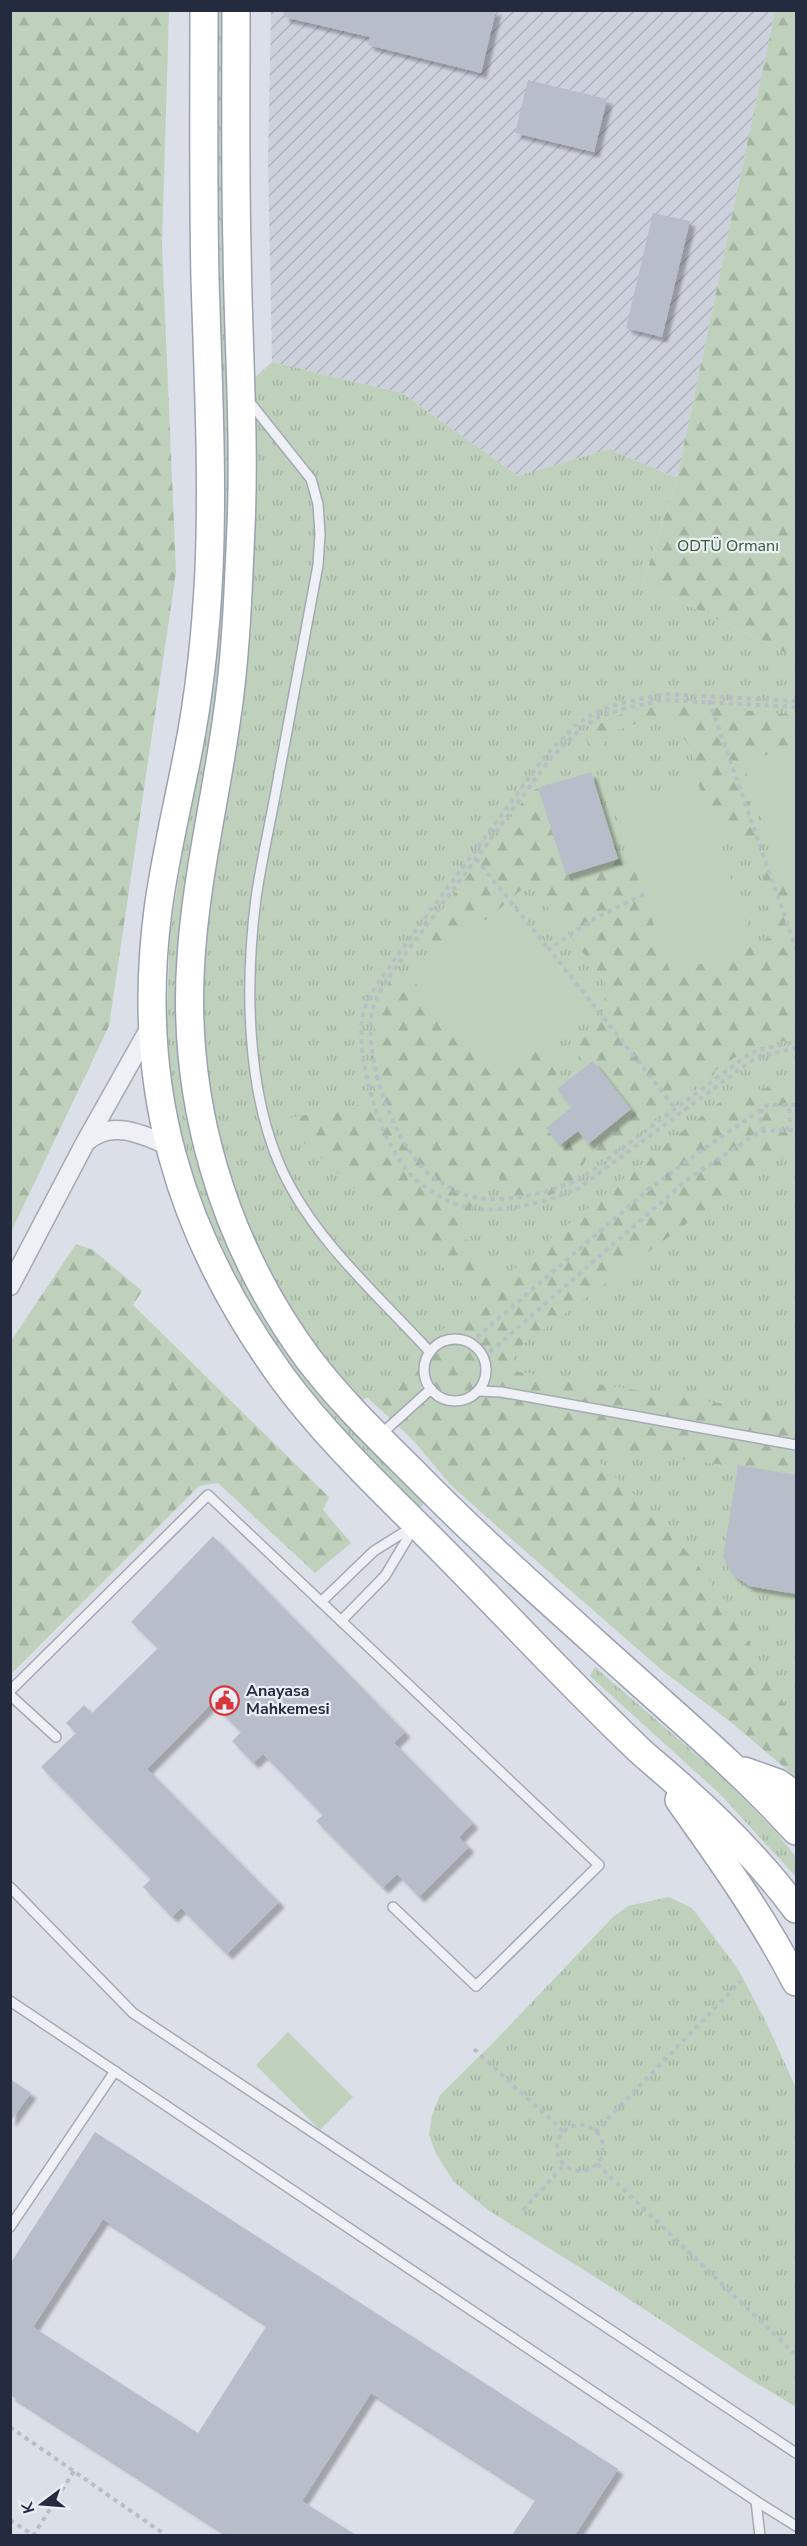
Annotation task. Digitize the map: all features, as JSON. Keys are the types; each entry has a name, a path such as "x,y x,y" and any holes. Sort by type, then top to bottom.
{"main road":[{"path":"204,10 203,176 210,533 207,607 197,698 159,908 152,1024 154,1061 169,1146 190,1214 211,1261 256,1339 278,1373 323,1430 641,1752 719,1821 757,1861 796,1909"},
{"path":"237,10 236,245 241,521 233,662 191,958 189,1014 194,1078 208,1148 218,1182 232,1223 264,1290 306,1355 377,1437 440,1499 592,1640 737,1769 796,1832"},
{"path":"416,1524 440,1499"},
{"path":"641,1752 674,1794 739,1886 778,1947 796,1982"},
{"path":"737,1769 778,1783 796,1796"}],"street":[{"path":"10,1286 84,1143 152,1024"},
{"path":"84,1143 95,1134 120,1130 145,1136 169,1146"}],"lane":[{"path":"240,391 311,479 318,504 320,534 318,565 256,898 251,958 251,1011 256,1073 266,1130 283,1171 326,1240 430,1352"},
{"path":"460,1339 470,1343 483,1358 486,1371 480,1387 459,1400 439,1396 426,1380 424,1370 430,1352 438,1344 449,1340 460,1339"},
{"path":"480,1387 796,1445"},
{"path":"377,1437 431,1389"},
{"path":"56,1737 10,1693 208,1495 599,1865 476,1986 393,1907"},
{"path":"321,1602 374,1551 416,1524"},
{"path":"341,1621 385,1576 416,1524"},
{"path":"10,1887 133,2013 796,2453"},
{"path":"10,2001 796,2526"},
{"path":"10,2227 115,2071"},
{"path":"756,2501 760,2535"}],"path":[{"path":"796,701 664,694 643,697 605,709 578,723 546,755 391,964 368,999 362,1018 367,1078 396,1155 413,1177 456,1204 479,1208 505,1208 556,1198 579,1188 748,1063 760,1056 796,1048"},
{"path":"707,695 795,937 796,949"},
{"path":"796,707 664,700 644,703 599,717 581,728 550,759 400,961 377,996 372,1014 371,1033 379,1079 405,1146 422,1167 463,1194 485,1197 536,1194 560,1188 582,1178 745,1057 757,1050 796,1042"},
{"path":"476,859 676,1109"},
{"path":"549,949 595,918 644,894"},
{"path":"470,1343 649,1189 768,1105 796,1105"},
{"path":"786,1130 790,1122 788,1105"},
{"path":"763,1109 760,1117 764,1131"},
{"path":"483,1358 687,1179 764,1131 796,1130"},
{"path":"595,2132 741,1981"},
{"path":"474,2049 564,2132"},
{"path":"578,2126 586,2126 595,2132 602,2142 603,2149 597,2163 585,2171 571,2169 564,2165 558,2152 560,2138 564,2132 578,2126"},
{"path":"597,2163 796,2355"},
{"path":"523,2210 564,2165"},
{"path":"10,2427 167,2535"},
{"path":"10,2520 33,2535 74,2471"}],"shaded area":[{"path":"271,11 775,11 677,478 609,449 518,476 402,393 272,362 268,160"}],"green space":[{"path":"11,10 169,11 162,245 176,572 109,1026 11,1232"},
{"path":"215,11 224,11 232,492 225,641 193,863 216,1213 424,1499 422,1507 417,1507 327,1415 275,1348 209,1234 173,1116 166,1036 170,932 205,713 223,424"},
{"name":"ODTÜ Ormanı","path":"775,11 796,11 796,658 643,583 677,478"},
{"path":"272,362 402,393 518,476 609,449 677,478 643,583 796,658 796,1777 731,1722 663,1671 498,1527 450,1484 414,1441 368,1397 351,1409 264,1289 194,1078 240,391"},
{"path":"679,704 796,715 796,745 744,763 747,775 742,786 760,832 755,847 749,849 733,825 713,826 696,778 691,748 682,736 676,718 652,718 607,734 604,747 598,752 589,748 586,738 592,729 602,722 627,712"},
{"path":"796,745 796,919 744,763"},
{"path":"696,778 754,945 671,974 613,807"},
{"path":"538,788 566,875 618,859 633,862 672,974 776,935 776,916 764,878 770,860 776,858 796,919 796,1039 766,1044 727,1061 623,1145 609,1154 587,1157 573,1187 535,1200 508,1204 497,1172 492,1171 458,1234 472,1244 478,1259 499,1281 720,1102 746,1091 796,1084 796,1158 777,1157 513,1352 514,1371 796,1415 796,1475 607,1449 595,1458 641,1501 689,1554 725,1600 796,1725 796,1777 731,1722 663,1671 498,1527 450,1484 414,1441 367,1397 478,1298 294,1134 289,1118 375,1102 371,1071 375,1016 380,1000 400,969 414,981 494,1077 527,1051 554,1052 557,1061 557,1086 561,1095 572,1107 546,1128 559,1145 578,1131 588,1143 631,1109 593,1061 587,1066 578,1054 576,1039 604,1017 605,981 529,883 488,919 462,927 439,954 428,953 420,940 529,793"},
{"path":"509,901 590,998 494,1078 414,981"},
{"path":"76,1244 93,1250 142,1291 133,1305 329,1497 323,1510 351,1543 315,1573 218,1483 199,1486 11,1674 11,1341"},
{"path":"595,1667 721,1776 775,1831 796,1857 796,1877 720,1794 590,1676"},
{"path":"669,1897 692,1908 738,1969 767,2024 796,2088 796,2407 488,2210 454,2182 435,2152 429,2134 432,2115 440,2095 613,1917 628,1906"},
{"path":"288,2032 353,2097 320,2130 256,2065"}],"building":[{"path":"284,10 496,10 481,73 368,45 370,37 284,17"},
{"path":"528,80 607,99 594,152 515,133"},
{"path":"653,213 690,221 662,337 626,328"},
{"path":"591,772 618,859 566,875 538,788"},
{"path":"593,1061 631,1109 588,1144 578,1131 560,1145 546,1128 572,1107 557,1089"},
{"path":"738,1465 796,1475 796,1594 749,1586 732,1574 723,1557"},
{"path":"213,1536 405,1732 394,1743 473,1823 459,1837 469,1847 419,1897 397,1874 383,1888 316,1821 323,1815 263,1754 253,1763 232,1741 241,1732 212,1703 147,1769 279,1902 227,1954 181,1908 172,1917 143,1887 151,1879 41,1767 76,1733 66,1723 84,1705 92,1713 158,1648 131,1622"},
{"path":"10,2079 31,2093 10,2122"},
{"path":"95,2132 618,2469 575,2535 512,2535 536,2499 371,2393 302,2501 356,2535 228,2535 10,2395 10,2264","holes":["103,2219 267,2325 198,2433 33,2327"]}],"place":[{"name":"Anayasa Mahkemesi","path":"225,1700"}]}
